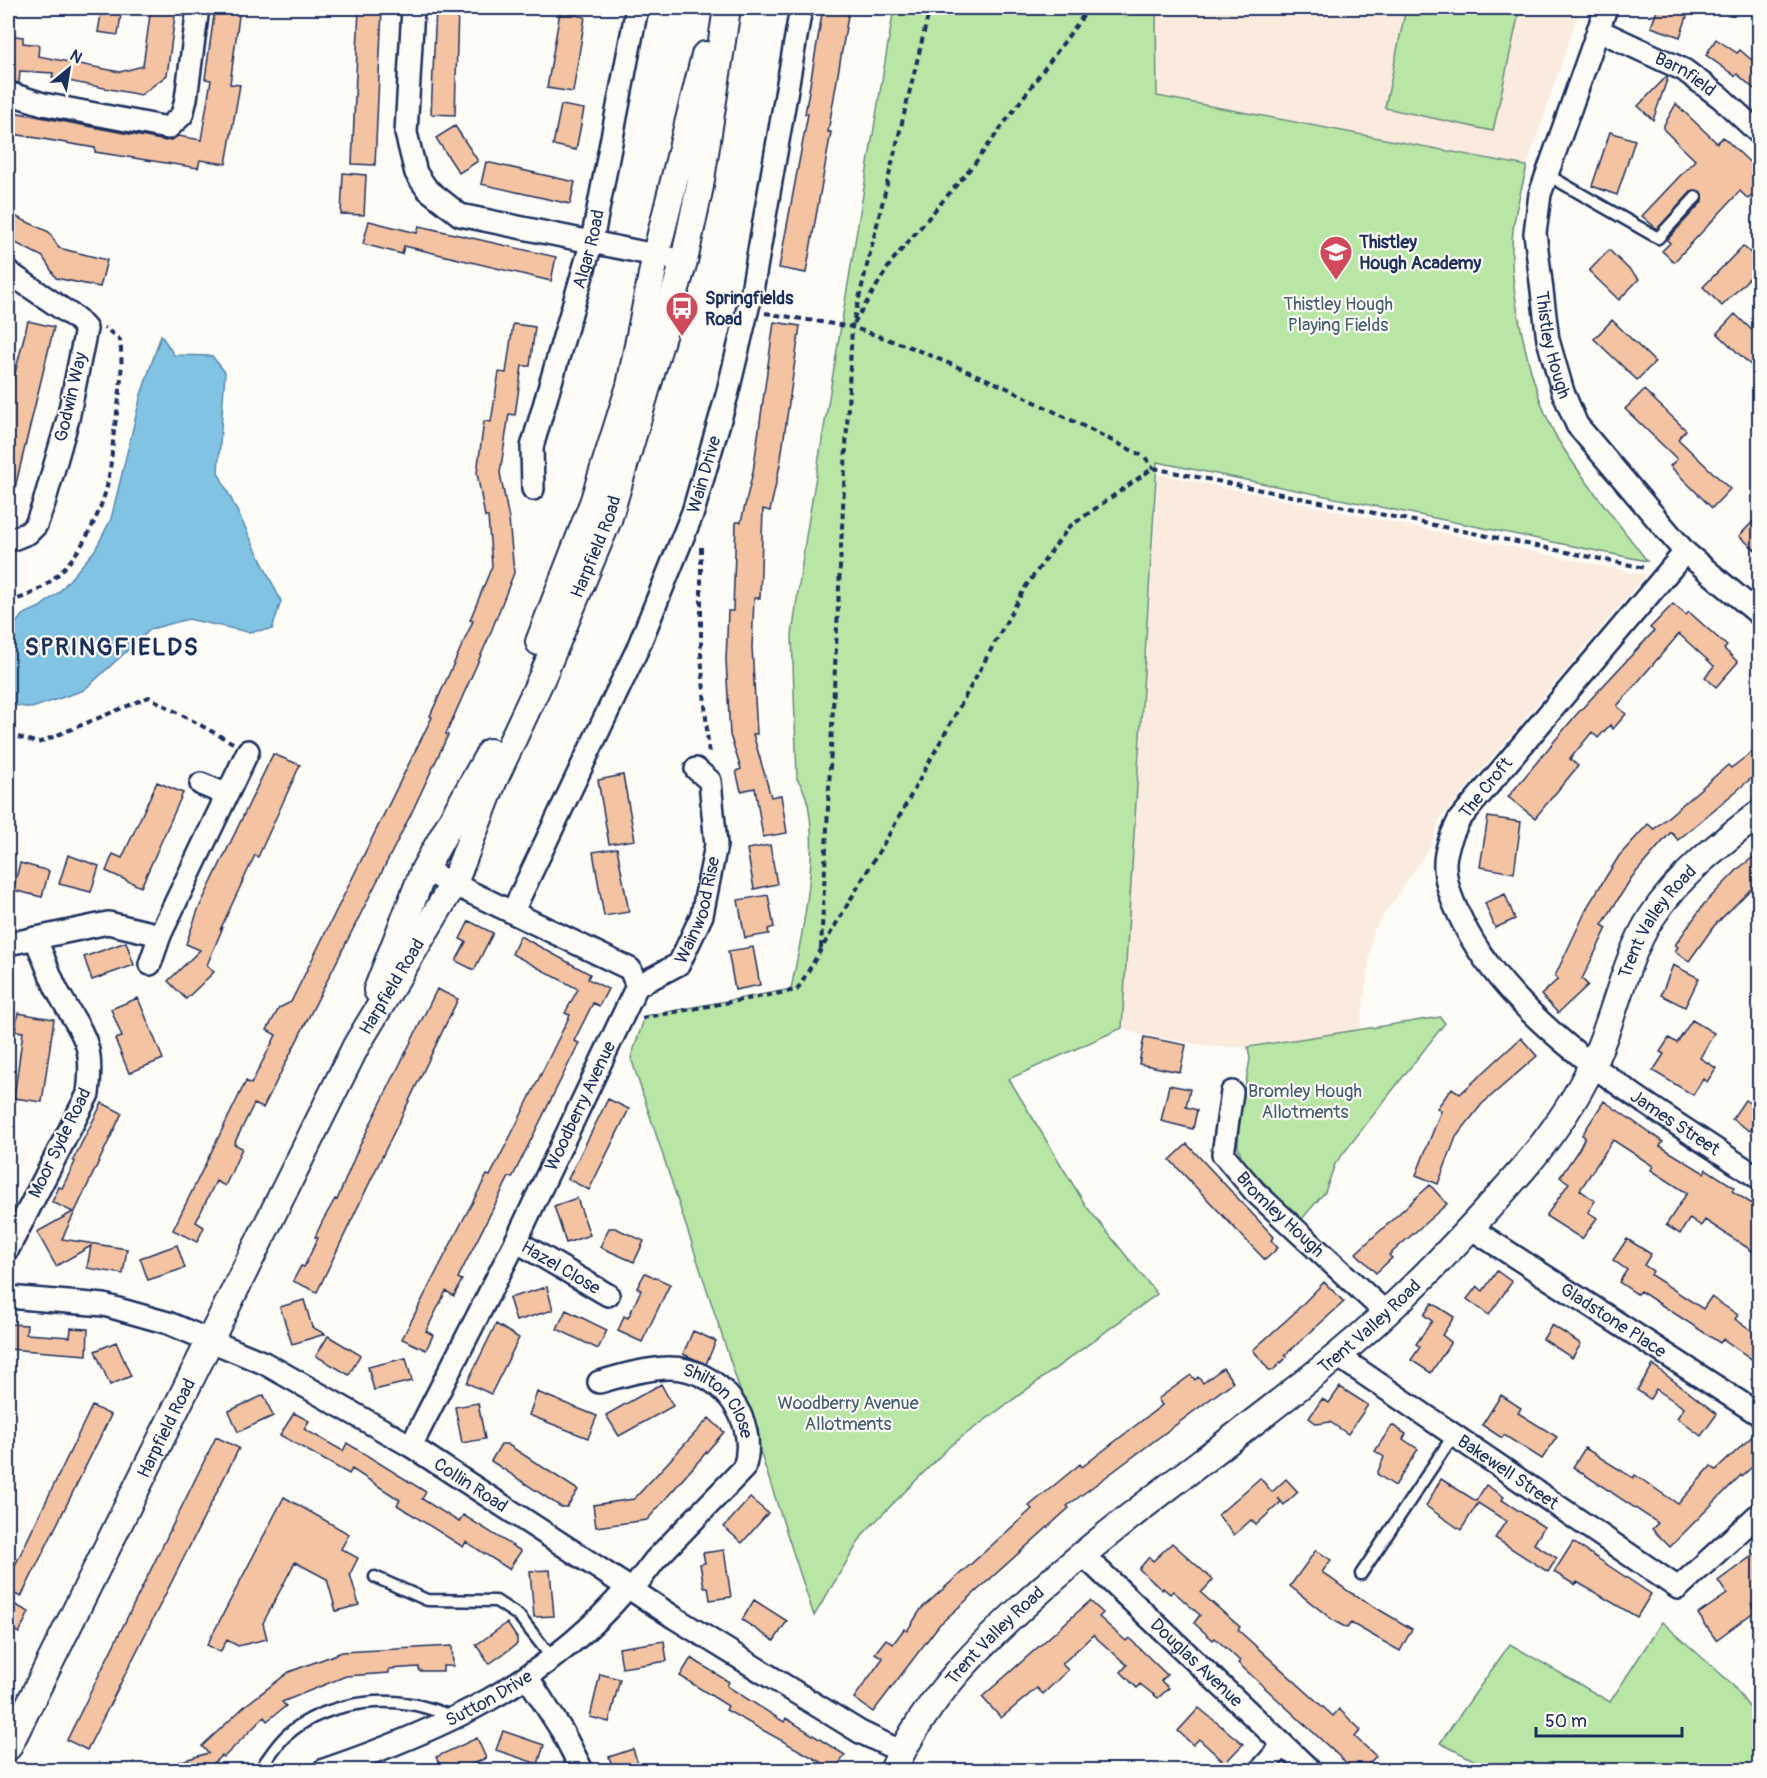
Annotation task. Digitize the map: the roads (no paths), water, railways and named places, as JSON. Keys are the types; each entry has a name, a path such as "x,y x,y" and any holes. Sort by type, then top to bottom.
{"street":[{"path":"8,93 42,104 168,128 182,115 186,99 198,8"},
{"path":"413,8 406,133 416,173 427,189 460,215 684,261"},
{"name":"Algar Road","path":"533,489 532,447 592,241 637,8"},
{"name":"Harpfield Road","path":"356,1046 403,918 424,870 484,766 525,678 593,503 630,386 656,254 703,65 712,8"},
{"name":"Harpfield Road","path":"8,1747 356,1046 454,883 493,782 543,675 608,520 684,261 699,186 727,8"},
{"name":"Wain Drive","path":"513,911 637,650 693,512 727,395 747,310 801,8"},
{"name":"Thistley Hough","path":"1606,8 1540,194 1535,233 1548,340 1563,392 1577,425 1685,552 1760,615"},
{"name":"Barnfield","path":"1598,30 1684,70 1720,97 1760,134"},
{"name":"Godwin Way","path":"8,272 77,319 86,330 68,419 36,525 28,533 8,541"},
{"name":"The Croft","path":"1592,1065 1530,1013 1493,972 1471,939 1452,901 1445,865 1451,834 1459,820 1685,552"},
{"path":"150,964 160,935 225,794 248,752"},
{"name":"Wainwood Rise","path":"637,986 679,964 702,915 716,845 703,775"},
{"path":"201,784 225,794"},
{"name":"Trent Valley Road","path":"897,1761 915,1726 945,1684 1006,1621 1082,1554 1338,1356 1386,1313 1469,1227 1556,1129 1592,1065 1650,921 1681,880 1708,853 1760,813"},
{"path":"424,870 630,969 637,986"},
{"path":"8,944 108,923 160,935"},
{"name":"Moor Syde Road","path":"8,1249 88,1094 92,1067 87,1038 57,989 36,938"},
{"name":"Woodberry Avenue","path":"411,1446 516,1241 637,986"},
{"name":"James Street","path":"1592,1065 1760,1179"},
{"name":"Bromley Hough","path":"1232,1092 1223,1154 1255,1192 1386,1313"},
{"name":"Gladstone Place","path":"1469,1227 1760,1415"},
{"name":"Hazel Close","path":"516,1241 608,1295"},
{"name":"Collin Road","path":"8,1297 104,1305 168,1323 264,1363 411,1446 630,1588 860,1732 897,1761"},
{"name":"Bakewell Street","path":"1338,1356 1678,1588 1759,1516"},
{"name":"Shilton Close","path":"599,1382 668,1368 691,1370 714,1381 740,1411 749,1452 744,1468 630,1588"},
{"name":"Douglas Avenue","path":"1082,1554 1310,1770"},
{"name":"Sutton Drive","path":"324,1770 457,1718 528,1678 588,1630 630,1588"},
{"path":"528,1678 562,1731 582,1770"},
{"path":"1261,1770 1283,1744"}],"lane":[{"path":"1546,174 1658,238 1696,197"},
{"path":"1361,1574 1453,1436"},
{"path":"375,1577 427,1600 496,1601 519,1616 552,1658"},
{"path":"260,1770 286,1735 306,1721 339,1708 376,1702 410,1704 457,1718"}],"water":[{"path":"161,335 174,355 212,356 225,372 218,472 281,601 272,629 248,632 188,619 151,629 84,690 32,708 8,704 8,635 22,615 40,607 59,592 95,550 111,519 141,395"}],"place":[{"name":"Thistley Hough Academy","path":"1336,281"},
{"name":"Springfields Road","path":"682,337"}],"district":[{"name":"SPRINGFIELDS","path":"112,647"}],"park label":[{"name":"Thistley Hough Playing Fields","path":"1338,314"},
{"name":"Bromley Hough Allotments","path":"1305,1101"},
{"name":"Woodberry Avenue Allotments","path":"848,1413"}]}
